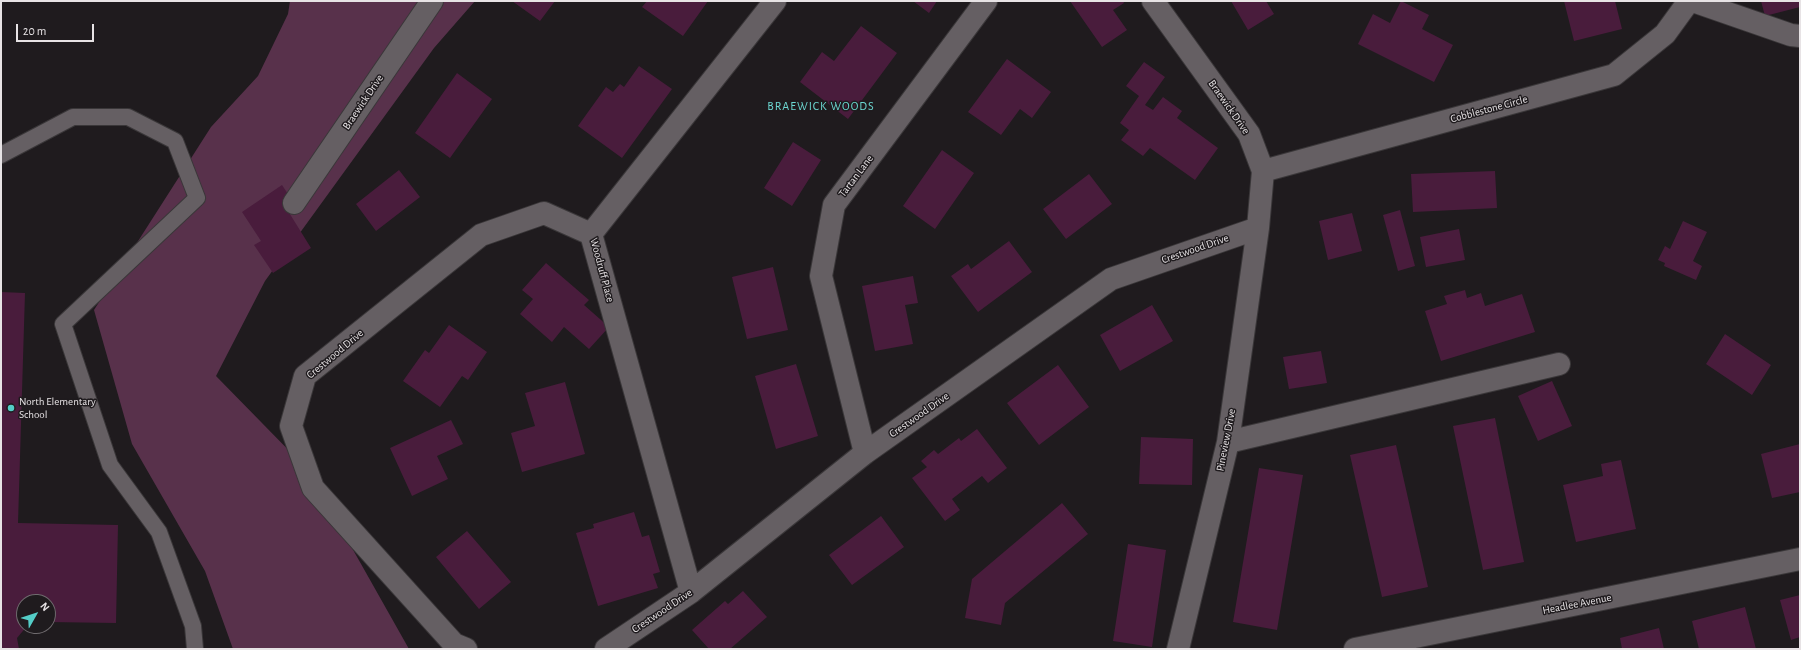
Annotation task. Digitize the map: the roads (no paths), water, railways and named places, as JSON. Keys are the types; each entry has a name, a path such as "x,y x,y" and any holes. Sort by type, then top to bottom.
{"street":[{"name":"Braewick Drive","path":"294,203 432,1"},
{"name":"Woodruff Place","path":"691,592 591,234 775,1"},
{"name":"Tartan Lane","path":"865,453 821,276 834,204 986,1"},
{"name":"Braewick Drive","path":"1153,1 1250,134 1263,171 1258,228"},
{"name":"Cobblestone Circle","path":"1263,171 1614,75 1664,34 1689,1"},
{"path":"1693,1 1791,35 1800,36"},
{"name":"Crestwood Drive","path":"466,649 454,644 313,488 290,426 305,376 482,235 544,213 591,234"},
{"name":"Crestwood Drive","path":"606,649 691,592 865,453 1111,279 1258,228"},
{"name":"Pineview Drive","path":"1178,649 1228,442 1258,228"},
{"path":"1228,442 1560,364"},
{"name":"Headlee Avenue","path":"1355,649 1800,559"}],"lane":[{"path":"1,155 73,117 128,116 175,141 197,198 62,324 110,465 159,532 193,626 195,649"}],"place":[{"name":"North Elementary School","path":"11,408"}],"district":[{"name":"BRAEWICK WOODS","path":"821,106"}]}
